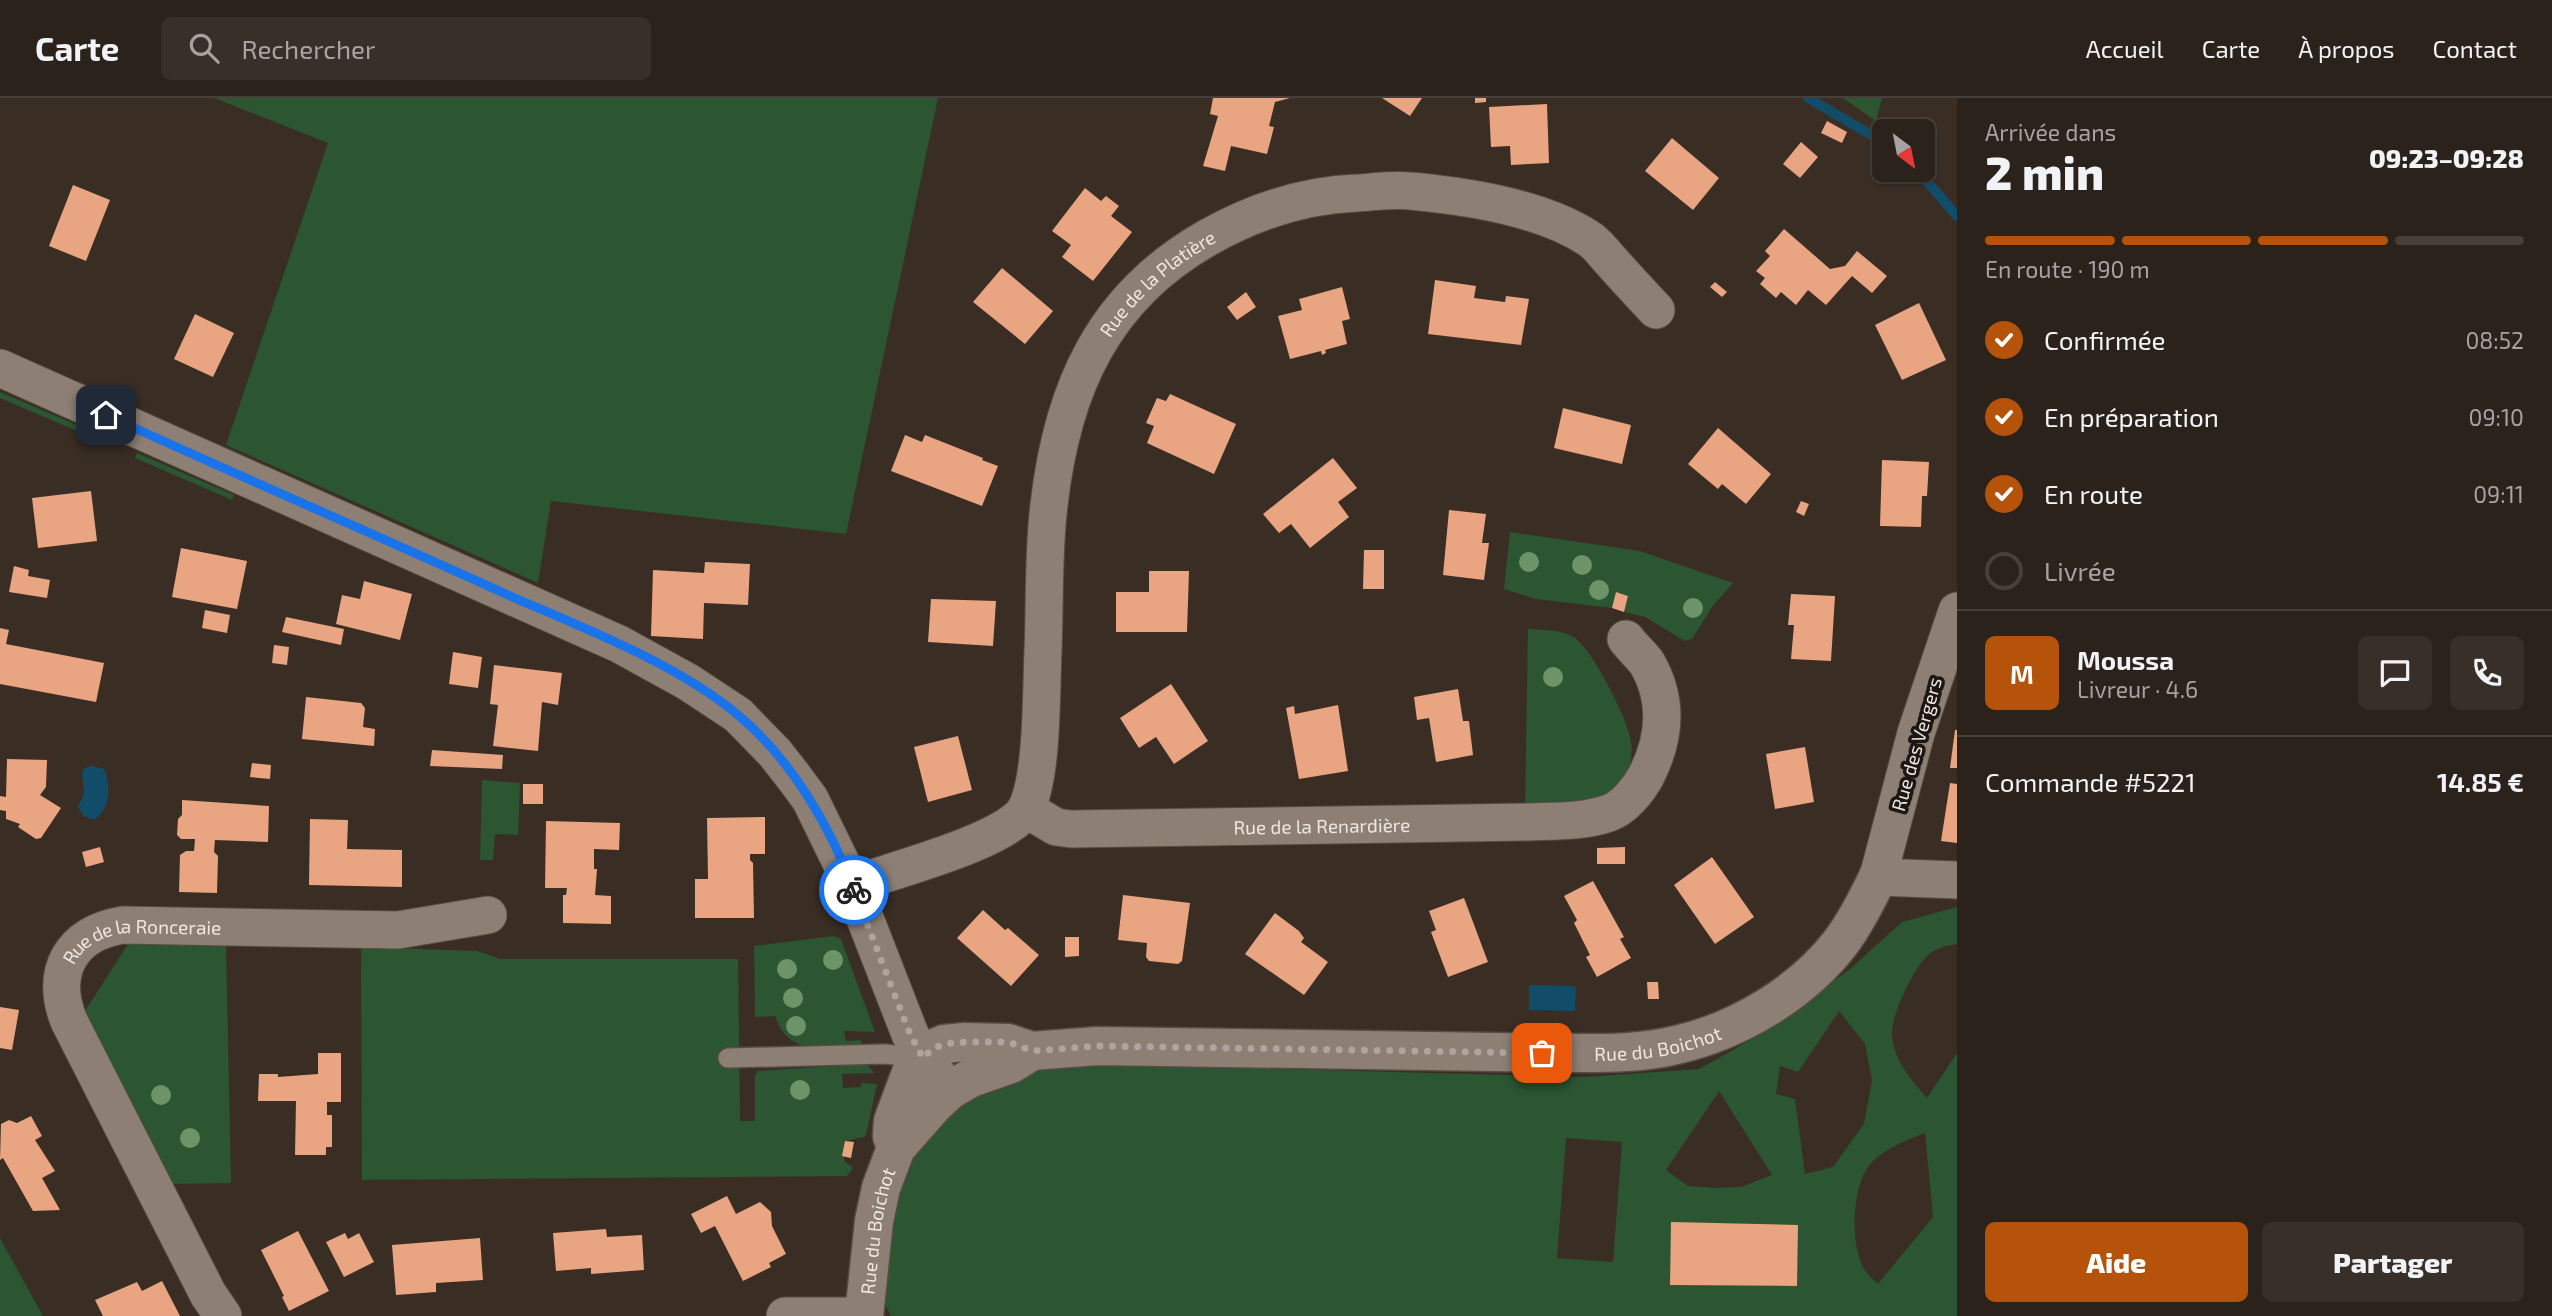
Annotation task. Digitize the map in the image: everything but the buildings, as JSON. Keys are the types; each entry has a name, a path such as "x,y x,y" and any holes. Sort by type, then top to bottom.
{"street":[{"name":"Rue de la Platière","path":"1026,809 1038,758 1048,509 1058,443 1068,406 1083,368 1099,338 1120,309 1151,277 1186,250 1237,221 1287,203 1349,193 1407,190 1475,200 1523,211 1561,225 1590,239 1656,310"},
{"path":"0,368 619,644 688,682 738,715 775,753 810,799 852,885 910,1034 923,1058 950,1090"},
{"name":"Rue des Vergers","path":"1878,877 1916,733 1957,611"},
{"name":"Rue de la Renardière","path":"1026,809 1056,827 1071,829 1529,822 1583,819 1612,812 1640,788 1656,757 1664,724 1659,694 1646,663 1626,639"},
{"path":"852,885 975,843 1003,829 1026,809"},
{"path":"1878,877 1957,880"},
{"name":"Rue du Boichot","path":"896,1148 892,1136 893,1121 911,1073 932,1049 944,1044 1009,1042 1032,1051 1097,1046 1605,1053 1674,1046 1698,1039 1750,1016 1800,983 1821,965 1841,942 1862,910 1878,877"},
{"name":"Rue de la Ronceraie","path":"223,1316 208,1294 69,1021 61,991 61,977 66,962 78,945 93,932 123,925 398,930 488,915"},
{"name":"Rue du Boichot","path":"863,1316 874,1221 881,1188 896,1148 950,1090 971,1078 1011,1064 1032,1051"},
{"path":"785,1316 863,1316"}],"lane":[{"path":"729,1058 885,1054 923,1058"}],"green space":[{"path":"214,98 938,98 846,534 551,501 538,583 226,445 328,143"},
{"path":"1843,98 1882,98 1877,119"},
{"path":"0,392 107,438 105,443 0,398"},
{"path":"137,453 234,495 232,500 135,458"},
{"path":"1510,532 1640,551 1733,583 1712,607 1692,639 1685,641 1645,617 1624,612 1628,596 1617,592 1612,608 1536,599 1504,589"},
{"path":"1528,629 1558,631 1575,638 1591,656 1617,702 1631,741 1632,755 1623,780 1606,795 1572,804 1525,808"},
{"path":"482,780 520,783 518,835 495,834 493,860 480,860"},
{"path":"1957,907 1957,944 1934,951 1921,963 1899,1006 1892,1036 1900,1062 1927,1098 1957,1053 1957,1316 891,1316 883,1301 887,1226 915,1153 958,1102 1009,1076 1082,1064 1584,1077 1699,1069 1770,1029 1850,969 1902,922","holes":["1839,1011 1865,1044 1872,1080 1864,1124 1833,1167 1805,1174 1795,1099 1776,1094 1780,1066 1798,1072","1719,1091 1772,1175 1741,1187 1717,1188 1688,1186 1666,1170","1925,1133 1933,1217 1878,1284 1866,1272 1857,1248 1856,1200 1865,1172 1872,1162 1897,1145","1566,1138 1622,1142 1613,1262 1557,1258"]},
{"path":"833,936 841,939 875,1032 844,1031 846,1041 861,1040 862,1045 823,1048 799,1044 781,1029 775,1016 755,1017 754,946"},
{"path":"130,941 226,945 231,1183 171,1184 83,1014"},
{"path":"361,947 477,951 501,959 738,959 740,1121 755,1121 755,1076 758,1071 867,1064 874,1073 842,1074 843,1088 861,1087 861,1083 877,1084 866,1135 845,1141 844,1161 853,1168 847,1176 362,1180"},
{"path":"0,1238 43,1316 0,1316"}],"water":[{"path":"86,767 104,769 108,783 104,810 94,820 84,816 78,807 84,794 82,772"},
{"path":"1529,985 1576,986 1575,1011 1529,1010"}],"waterway":[{"path":"1808,98 1872,135"},
{"path":"1927,182 1957,216"}],"way so far":[{"path":"854,890 910,1034 923,1058 932,1049 944,1044 965,1042 1009,1042 1032,1051 1097,1046 1542,1053"}],"route":[{"path":"106,415 619,644 713,697 738,715 775,753 810,799 854,890"}]}
